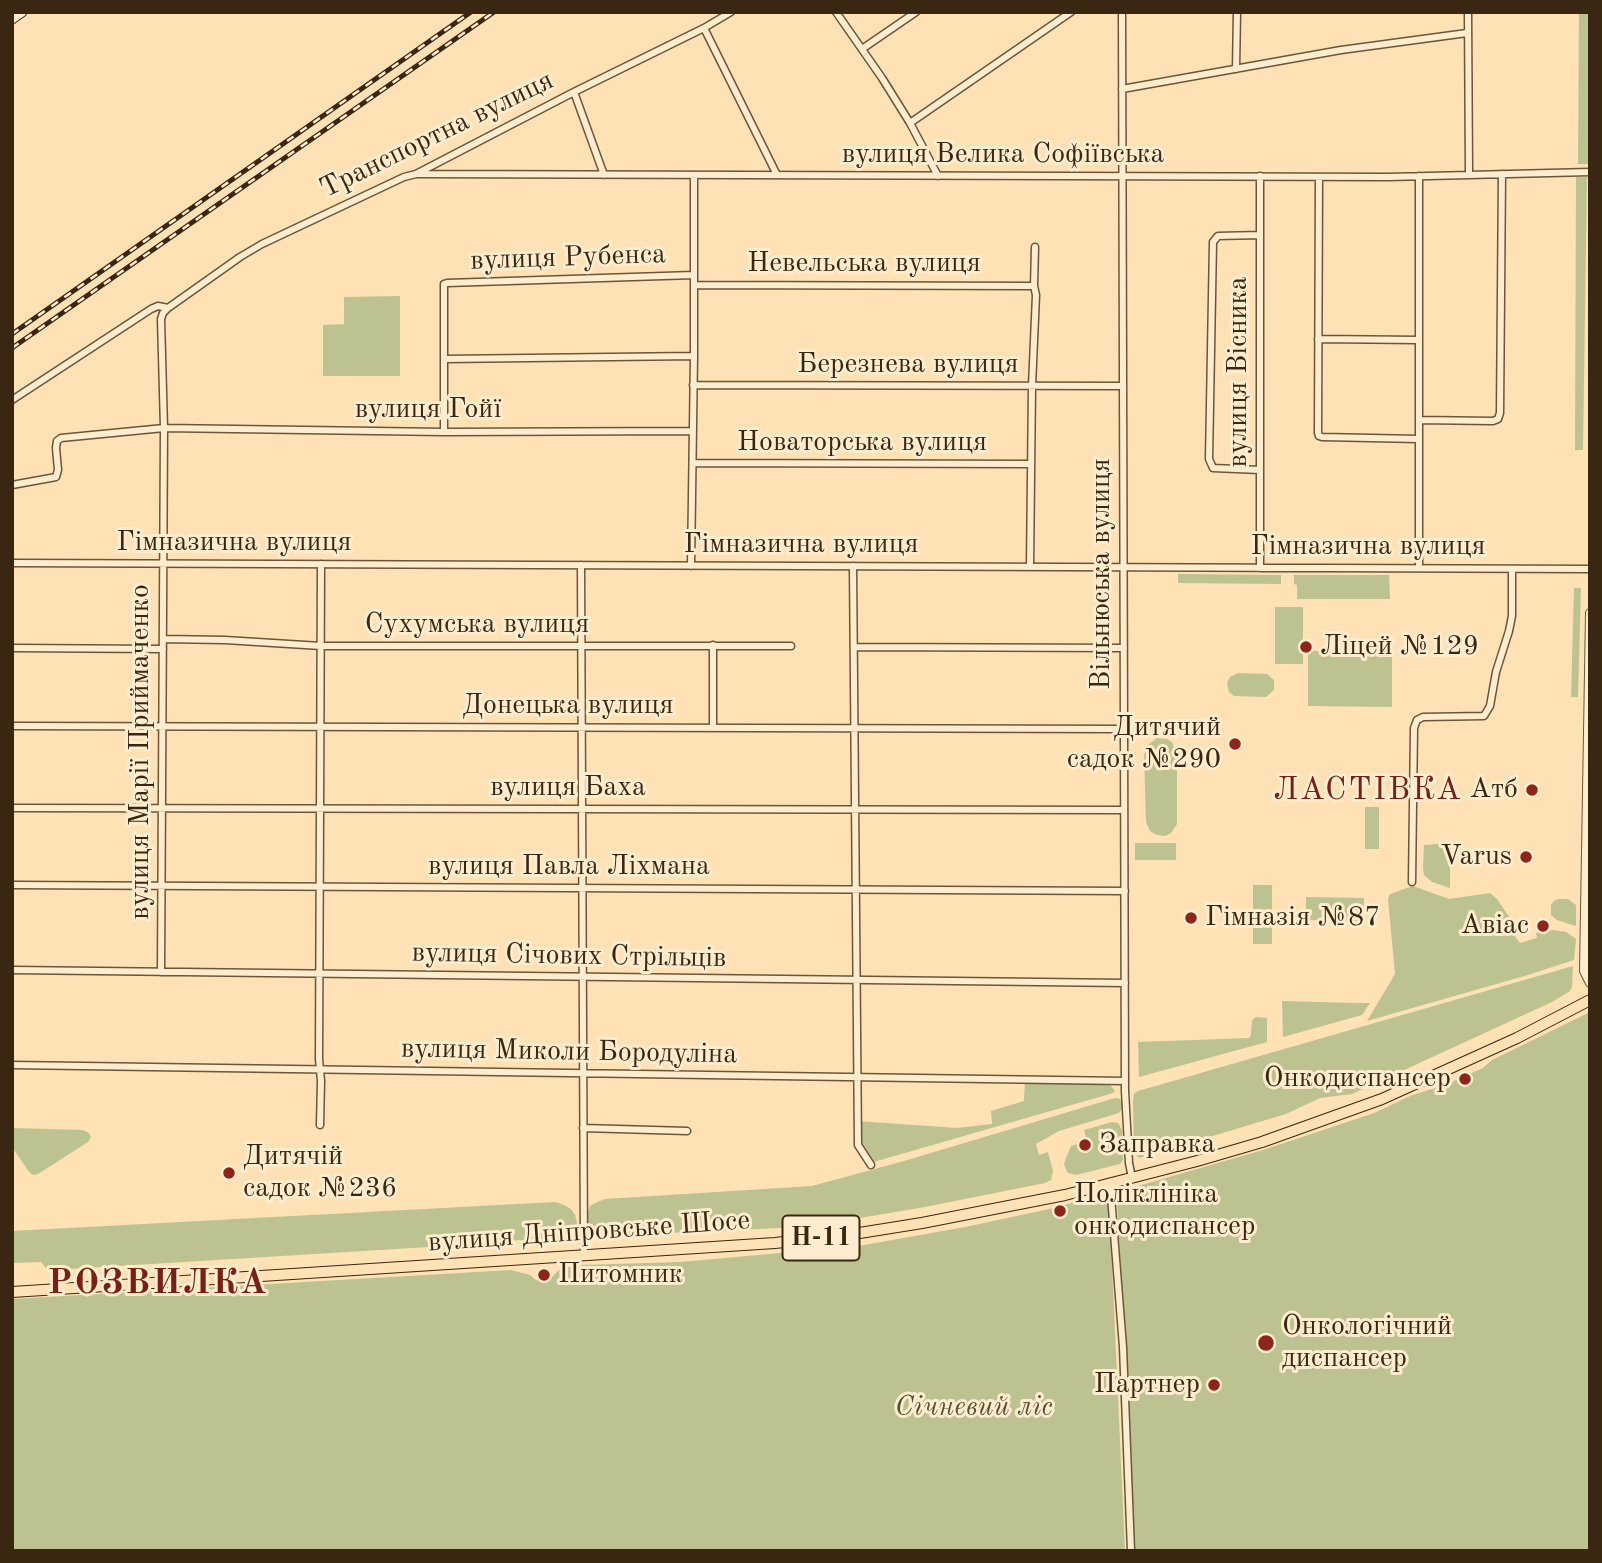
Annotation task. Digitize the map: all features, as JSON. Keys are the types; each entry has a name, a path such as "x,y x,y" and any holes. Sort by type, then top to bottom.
{"main road":[{"path":"12,19 22,12"},
{"name":"вулиця Дніпровське Шосе","path":"12,1292 775,1243 934,1221 1065,1195 1262,1142 1369,1104 1517,1038 1590,1000"}],"street":[{"name":"Транспортна вулиця","path":"12,400 151,309 158,306 169,308 262,244 404,177 416,174 731,12"},
{"path":"836,12 910,123 938,176"},
{"path":"862,50 916,12"},
{"path":"910,123 1071,12"},
{"name":"Вільнюська вулиця","path":"1122,12 1125,1081 1132,1178"},
{"path":"1236,69 1237,12"},
{"path":"1468,12 1469,174"},
{"path":"704,28 777,175"},
{"path":"1122,89 1371,46 1467,33"},
{"path":"574,92 604,175"},
{"name":"вулиця Велика Софіївська","path":"416,174 1319,177 1590,173"},
{"path":"1419,420 1498,419 1502,174"},
{"path":"691,566 694,175"},
{"name":"вулиця Вісника","path":"1260,176 1260,568"},
{"path":"1419,176 1419,568"},
{"path":"1319,177 1319,436 1419,439"},
{"path":"1260,235 1218,236 1213,242 1209,459 1213,468 1260,470"},
{"path":"1030,567 1035,247"},
{"name":"вулиця Рубенса","path":"445,359 444,284 694,275"},
{"name":"Невельська вулиця","path":"694,285 1034,286"},
{"path":"12,485 56,477 56,448 57,441 61,438 164,428 161,319 169,308"},
{"path":"1318,339 1419,340"},
{"path":"444,432 445,359 694,356"},
{"name":"Березнева вулиця","path":"693,385 1123,386"},
{"name":"вулиця Гойї","path":"164,428 444,432 693,431"},
{"name":"вулиця Марії Приймаченко","path":"161,972 164,428"},
{"name":"Новаторська вулиця","path":"693,463 1031,464"},
{"name":"Гімназична вулиця","path":"12,563 1590,569"},
{"path":"320,1125 321,564"},
{"path":"581,565 584,1256"},
{"path":"853,566 858,1145 871,1166"},
{"path":"1412,882 1414,727 1417,720 1423,717 1484,716 1490,706 1496,672 1512,616 1512,569"},
{"path":"1590,613 1584,971 1590,983"},
{"name":"Сухумська вулиця","path":"163,639 321,646 792,646"},
{"path":"713,645 713,728"},
{"path":"854,647 1124,648"},
{"path":"12,648 163,649"},
{"name":"Донецька вулиця","path":"12,726 1124,729"},
{"name":"вулиця Баха","path":"12,808 1124,810"},
{"name":"вулиця Павла Ліхмана","path":"12,886 1125,891"},
{"name":"вулиця Січових Стрільців","path":"12,970 1125,983"},
{"name":"вулиця Миколи Бородуліна","path":"12,1065 1125,1081"},
{"path":"583,1128 687,1131"},
{"path":"1110,1183 1123,1348 1131,1551"}],"green space":[{"path":"1579,12 1590,12 1590,164 1578,164"},
{"path":"1576,177 1587,177 1583,450 1575,450"},
{"path":"400,296 400,376 323,376 323,325 344,324 344,297"},
{"path":"1178,574 1281,575 1281,584 1178,583"},
{"path":"1294,575 1389,575 1390,599 1297,599"},
{"path":"1574,588 1581,588 1578,697 1571,697"},
{"path":"1275,607 1303,607 1303,664 1275,664"},
{"path":"1308,651 1392,651 1392,707 1308,706"},
{"path":"1238,673 1267,674 1274,680 1274,690 1266,697 1234,696 1229,692 1227,683 1230,677"},
{"path":"1157,738 1172,742 1177,756 1177,824 1171,833 1165,836 1150,831 1146,822 1144,755 1149,744"},
{"path":"1365,807 1379,807 1379,849 1365,849"},
{"path":"1135,843 1176,843 1176,860 1135,860"},
{"path":"1450,843 1450,888 1432,882 1424,875 1423,867 1424,845"},
{"path":"1253,885 1272,885 1272,944 1253,944"},
{"path":"1413,886 1449,899 1490,893 1510,918 1520,943 1537,938 1536,933 1553,930 1566,932 1576,939 1574,960 1367,1021 1395,974 1388,899 1390,894"},
{"path":"1306,897 1364,898 1364,921 1306,920"},
{"path":"1558,899 1568,899 1576,905 1576,926 1557,920 1551,915 1551,905"},
{"path":"1573,966 1570,991 1552,1002 1352,1094 1320,1098 1286,1114 1139,1158 1134,1152 1133,1101 1134,1094 1138,1091"},
{"path":"1282,1001 1370,1003 1362,1015 1283,1037"},
{"name":"Січневий ліс","path":"1590,1012 1590,1551 1134,1551 1117,1198 1119,1193 1374,1113 1483,1068 1492,1060"},
{"path":"1256,1017 1267,1018 1267,1042 1139,1077 1138,1042 1249,1038 1252,1020"},
{"path":"1025,1080 1107,1081 1115,1091 870,1163 858,1145 857,1121 957,1128 992,1124 991,1111 1024,1101"},
{"path":"1115,1098 1122,1103 1119,1113 1059,1131 1036,1144 1039,1155 1048,1152 1053,1171 1051,1180 1045,1183 925,1207 780,1228 601,1236 591,1231 587,1222 590,1206 605,1199 812,1186"},
{"path":"1112,1122 1118,1123 1122,1130 1123,1160 1120,1164 1076,1175 1068,1173 1064,1165 1066,1158 1071,1146 1087,1141 1084,1130"},
{"path":"12,1128 83,1130 91,1137 88,1142 33,1175 12,1147"},
{"path":"1102,1194 1109,1199 1125,1551 12,1551 12,1299 511,1270 530,1275 536,1280 550,1279 560,1269 581,1265 680,1262 859,1246 1054,1208"},
{"path":"555,1202 571,1209 575,1215 577,1223 574,1233 567,1238 500,1241 476,1238 473,1234 446,1237 444,1241 429,1247 53,1270 46,1268 41,1262 12,1263 12,1231"}],"railway":[{"path":"12,334 471,12"},
{"path":"12,348 494,12"}],"place":[{"name":"Ліцей №129","path":"1306,647"},
{"name":"Дитячий садок №290","path":"1235,744"},
{"name":"Атб","path":"1532,790"},
{"name":"Varus","path":"1526,857"},
{"name":"Гімназія №87","path":"1191,918"},
{"name":"Авіас","path":"1543,926"},
{"name":"Онкодиспансер","path":"1465,1079"},
{"name":"Заправка","path":"1085,1145"},
{"name":"Дитячій садок №236","path":"229,1173"},
{"name":"Поліклініка онкодиспансер","path":"1060,1211"},
{"name":"Питомник","path":"544,1275"},
{"name":"Онкологічний диспансер","path":"1266,1343"},
{"name":"Партнер","path":"1214,1385"}],"district":[{"name":"ЛАСТІВКА","path":"1368,791"},
{"name":"РОЗВИЛКА","path":"158,1284"}]}
